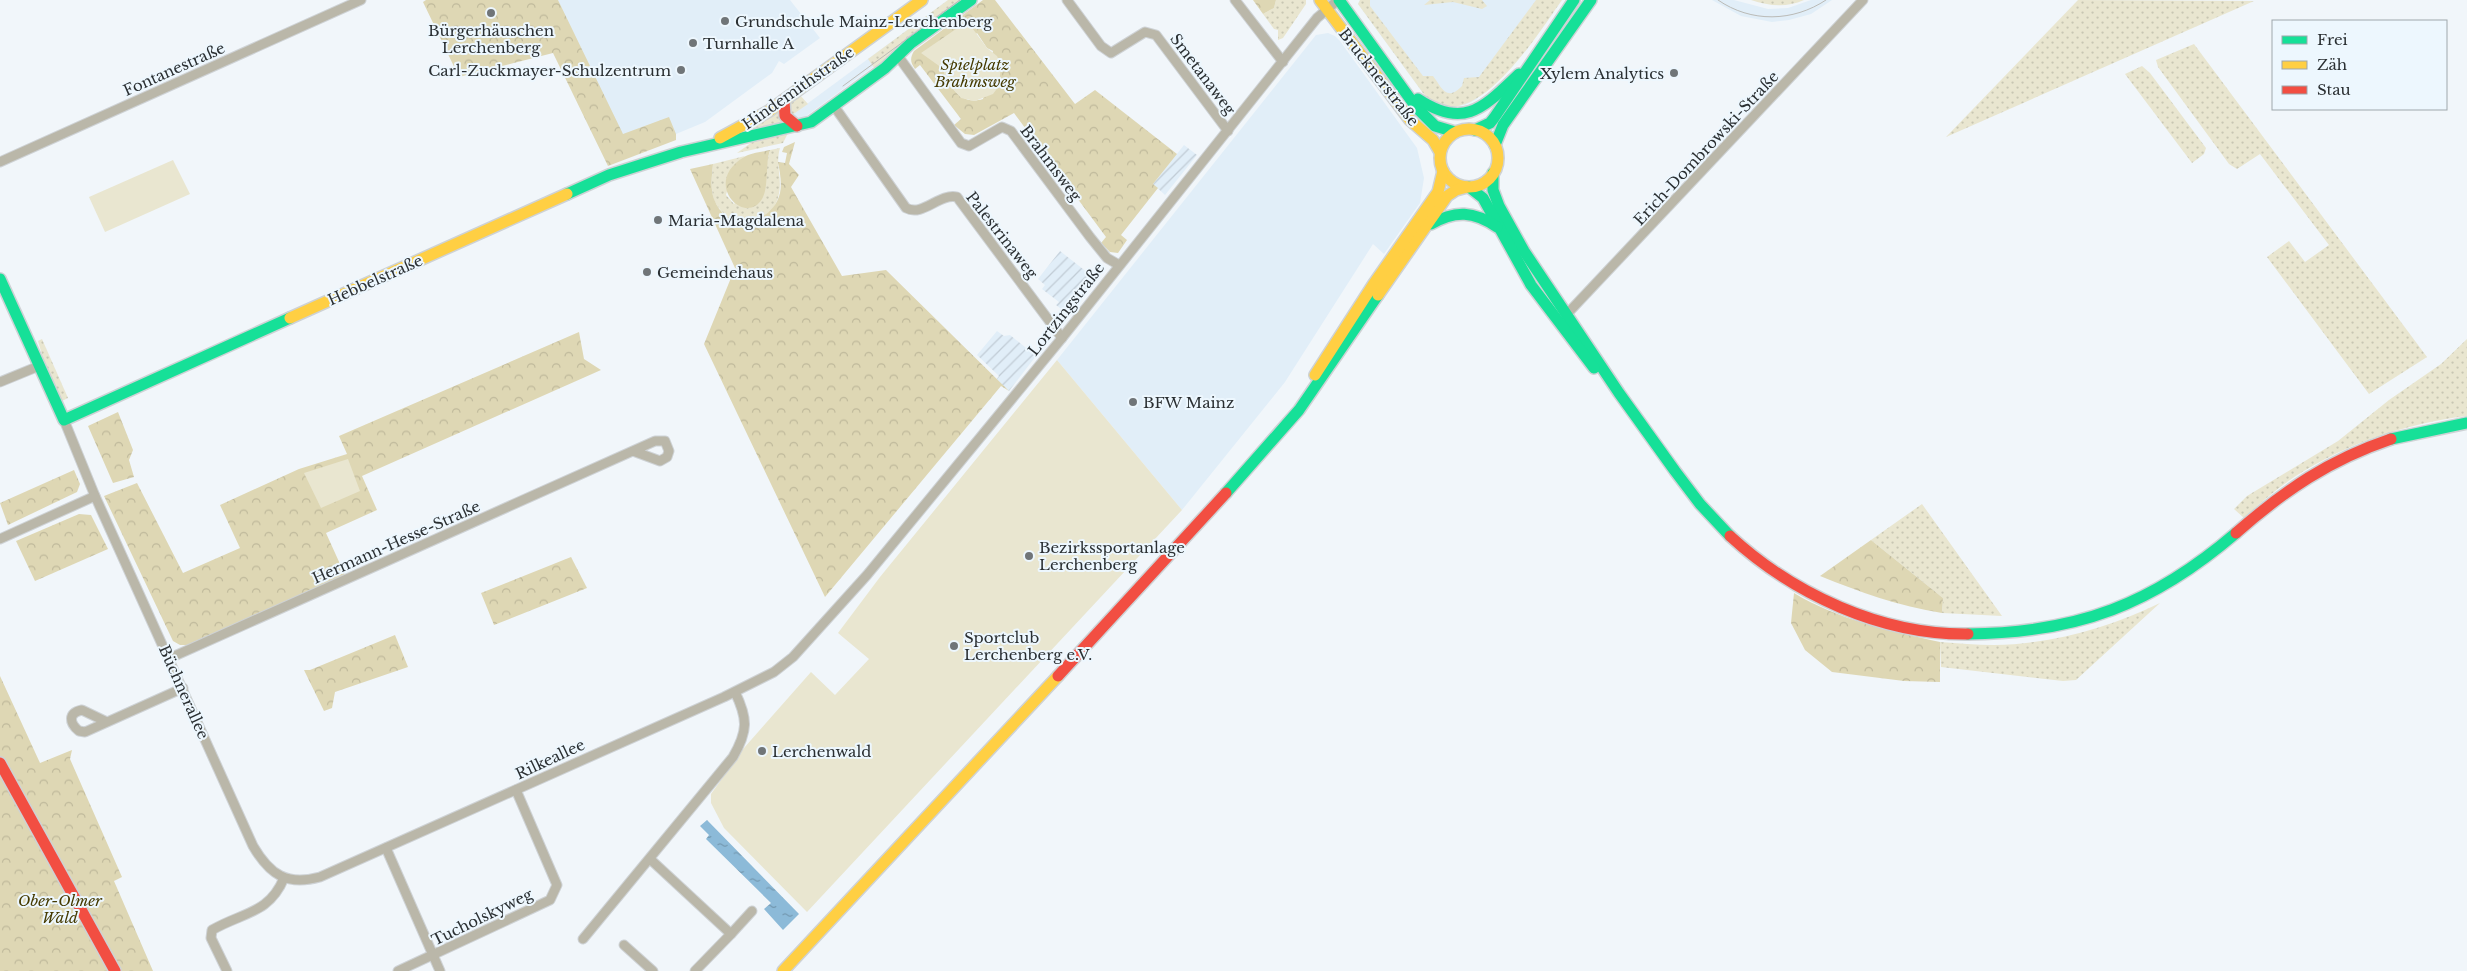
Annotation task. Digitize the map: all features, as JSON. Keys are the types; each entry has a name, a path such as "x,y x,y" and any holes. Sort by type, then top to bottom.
{"main road":[{"name":"Hindemithstraße","path":"689,150 743,127 784,100 922,0"},
{"name":"Hindemithstraße","path":"689,150 811,122 886,68 911,43 971,0"},
{"name":"Brucknerstraße","path":"1339,0 1416,107 1435,126 1442,130 1455,132"},
{"path":"1263,452 1373,285 1438,192 1443,171 1440,152 1445,141 1455,132 1475,130 1485,126 1494,118 1517,86 1526,67 1574,0"},
{"path":"1495,145 1503,125 1590,0"},
{"name":"Brucknerstraße","path":"1324,4 1405,113 1437,145 1440,152"},
{"path":"1396,77 1414,96 1432,110 1444,115 1463,115 1488,103 1526,67"},
{"path":"784,100 785,116 797,126"},
{"path":"783,971 1168,559 1299,410 1451,193 1483,183 1493,173 1498,160 1495,145 1487,135 1475,130"},
{"name":"Hebbelstraße","path":"64,420 609,175 689,150"},
{"path":"1443,171 1450,180 1468,187 1483,198 1498,229 1531,285 1577,349 1628,407"},
{"path":"1493,173 1494,192 1504,214 1567,314 1628,407 1705,509 1742,547 1772,570 1822,600 1867,618 1913,630 1974,636 2039,632 2115,611 2147,596 2181,576 2286,492 2335,461 2402,435 2467,423"},
{"path":"1425,228 1446,215 1461,212 1482,216 1498,229"},
{"name":"Büchnerallee","path":"0,280 64,420"},
{"path":"0,763 115,971"}],"street":[{"name":"Fontanestraße","path":"0,162 359,0"},
{"name":"Smetanaweg","path":"1067,0 1100,46 1111,53 1145,32 1156,35 1228,131"},
{"path":"1235,0 1283,62"},
{"name":"Lortzingstraße","path":"814,634 867,575 1062,338 1283,62 1324,4 1339,0"},
{"name":"Erich-Dombrowski-Straße","path":"1567,314 1863,0"},
{"name":"Brahmsweg","path":"898,56 961,143 969,146 1002,127 1011,131 1107,258 1119,265"},
{"name":"Palestrinaweg","path":"834,106 906,208 912,211 918,210 944,196 958,197 1062,338"},
{"path":"0,382 39,366"},
{"name":"Büchnerallee","path":"64,420 95,496 170,658 253,846 261,860 284,878"},
{"name":"Hermann-Hesse-Straße","path":"170,658 633,451"},
{"path":"0,539 95,496"},
{"name":"Rilkeallee","path":"284,878 299,881 320,877 736,692 783,665 814,634"},
{"path":"107,722 183,688"},
{"path":"583,939 733,757 744,739 744,712 736,692"},
{"name":"Tucholskyweg","path":"398,971 550,900 556,885 516,790"},
{"path":"386,848 440,971"},
{"path":"650,859 731,934"},
{"path":"226,971 211,938 212,931 265,905 276,895 284,878"},
{"path":"695,971 752,911"},
{"path":"624,945 653,971"}],"shaded area":[{"name":"Carl-Zuckmayer-Schulzentrum","path":"558,0 790,0 820,38 784,64 779,61 772,73 705,122 676,134 657,127 620,144"},
{"path":"948,0 873,67 802,119 792,115"},
{"path":"1360,0 1554,0 1477,99 1465,105 1451,107 1434,102 1423,93 1358,4"},
{"path":"1712,0 1734,0 1768,9 1788,8 1811,0 1832,0 1811,14 1772,22 1741,16"},
{"path":"1328,33 1340,41 1417,148 1424,178 1420,203 1384,254 1373,244 1285,382 1182,510 1057,360 1316,35"},
{"path":"1184,145 1197,155 1165,195 1153,184"},
{"path":"1060,251 1097,280 1069,315 1056,305 1059,302 1042,289 1045,285 1038,279"},
{"path":"997,331 1004,336 1010,335 1036,356 1009,391 996,380 999,376 977,355"}],"green space":[{"path":"426,0 558,0 623,134 669,117 676,134 676,140 608,166 553,53 459,77 423,2"},
{"path":"948,0 964,0 875,69 868,59"},
{"path":"983,0 995,0 1075,104 1095,90 1177,154 1153,184 1158,188 1121,235 1127,240 1118,253 1110,252 1101,243 1106,237 1014,113 974,135 965,134 954,125 961,119 920,65 915,69 913,67 911,60 914,51","holes":["977,33 987,48 993,51 983,99 968,100 957,93 942,68"]},
{"path":"1253,0 1276,0 1274,8 1263,14"},
{"path":"1276,0 1306,0 1306,4 1283,38 1278,40 1278,30 1274,29 1263,14 1274,8"},
{"path":"1360,0 1370,0 1370,6 1423,76 1433,76 1444,91 1452,93 1462,86 1464,78 1479,77 1536,0 1562,0 1537,35 1502,78 1482,95 1461,105 1442,106 1423,93 1358,4"},
{"path":"1430,0 1482,0 1487,6 1482,9 1453,2 1424,5"},
{"path":"1751,0 1804,0 1797,3 1778,5 1764,4"},
{"path":"2078,0 2254,1 1946,137"},
{"name":"Spielplatz Brahmsweg","path":"970,25 987,48 997,56 1001,65 999,86 993,94 975,101 961,98 950,86 942,68 921,53 956,29"},
{"path":"2194,44 2427,357 2369,394 2267,257 2289,241 2305,262 2329,245 2260,154 2237,169 2229,164 2158,67 2156,60"},
{"path":"2142,66 2150,73 2206,148 2204,154 2192,163 2125,74"},
{"path":"799,94 808,104 792,115 790,103"},
{"path":"778,111 782,122 776,126 743,132"},
{"path":"788,133 783,143 737,153 755,140"},
{"path":"795,142 789,164 799,175 791,187 842,276 886,270 1009,391 1001,386 825,597 704,344 735,268 690,169 713,164 712,190 720,210 728,217 738,221 748,221 768,213 775,204 781,185 778,162 785,163 787,153 782,152 784,147"},
{"path":"780,148 778,162 780,190 775,205 769,213 762,218 745,222 736,220 720,210 712,193 713,164 745,156 734,165 726,195 734,204 765,172 770,150"},
{"path":"770,150 766,189 762,199 755,206 746,208 737,205 730,198 726,189 726,178 732,167 744,157"},
{"path":"173,160 190,194 105,232 89,197"},
{"path":"579,332 584,359 601,370 362,476 377,510 326,533 345,575 189,645 180,645 173,641 104,496 137,483 183,573 240,548 220,505 299,469 347,454 339,436"},
{"path":"42,339 68,398 62,401 47,372 38,341"},
{"path":"2467,339 2467,416 2417,425 2368,440 2321,461 2300,474 2275,491 2244,518 2234,509 2247,496 2338,441 2389,400 2441,364"},
{"name":"Sportclub Lerchenberg e.V.","path":"1057,360 1182,510 807,912 724,828 711,803 711,794 744,748 811,672 835,695 869,659 838,633 880,577"},
{"path":"118,412 133,450 129,460 134,477 113,483 88,426"},
{"path":"348,459 360,491 321,508 304,473"},
{"path":"74,470 80,484 77,492 8,525 0,503"},
{"path":"1922,504 2002,616 1942,613 1943,598 1871,540"},
{"path":"79,514 91,515 108,549 35,581 16,541"},
{"path":"1871,540 1943,598 1942,613 1910,607 1880,598 1820,576"},
{"path":"571,557 587,588 494,625 481,593"},
{"path":"1794,593 1829,610 1865,624 1940,642 1940,682 1904,681 1832,672 1805,650 1791,623"},
{"path":"2160,603 2076,680 2063,681 1941,667 1940,642 1994,645 2037,642 2100,627"},
{"path":"395,635 408,667 335,692 332,708 324,711 304,670 310,670"},
{"name":"Ober-Olmer Wald","path":"0,676 40,763 72,750 70,759 122,877 114,881 153,971 0,971"}],"water":[{"path":"707,820 799,914 783,930 764,909 771,903 706,839 709,835 700,826"}],"tram line":[{"path":"843,86 960,0"},
{"path":"1718,0 1744,13 1772,17 1800,13 1826,0"}],"traffic: fast":[{"path":"567,194 609,175 681,152 811,122 885,68 911,43 971,0"},
{"path":"1339,0 1416,107 1435,126 1455,132"},
{"path":"1475,130 1490,123 1494,118 1574,0"},
{"path":"1495,145 1503,125 1591,0"},
{"path":"1418,99 1434,108 1449,113 1461,113 1484,105 1519,74"},
{"path":"1493,173 1493,190 1499,206 1524,251 1619,393 1675,471 1700,504 1730,536"},
{"path":"1469,187 1483,198 1531,285 1594,368"},
{"path":"1431,224 1448,216 1464,214 1480,218 1497,227"},
{"path":"0,279 64,420 290,318"},
{"path":"1226,493 1299,410 1378,295"},
{"path":"2391,439 2467,423"},
{"path":"1968,634 2045,628 2112,610 2144,596 2175,579 2236,533"}],"traffic: slow":[{"path":"720,138 769,111 922,0"},
{"path":"1320,0 1410,120 1433,140 1440,152"},
{"path":"1469,129 1480,131 1493,142 1498,158 1496,169 1485,182 1469,187 1458,185 1445,174 1440,158 1442,147 1453,134 1469,129"},
{"path":"1315,375 1373,285 1438,192 1443,171"},
{"path":"1378,295 1447,196 1456,190 1467,187"},
{"path":"290,318 567,194"},
{"path":"783,971 1058,676"}],"traffic: jam":[{"path":"784,100 785,116 797,126"},
{"path":"2236,533 2272,503 2309,478 2348,456 2391,439"},
{"path":"1058,676 1226,493"},
{"path":"1730,536 1782,576 1810,593 1840,607 1871,619 1903,627 1935,632 1968,634"},
{"path":"0,763 115,971"}],"place":[{"name":"Bürgerhäuschen Lerchenberg","path":"491,13"},
{"name":"Grundschule Mainz-Lerchenberg","path":"725,21"},
{"name":"Turnhalle A","path":"693,43"},
{"name":"Carl-Zuckmayer-Schulzentrum","path":"681,70"},
{"name":"Xylem Analytics","path":"1674,73"},
{"name":"Maria-Magdalena","path":"658,220"},
{"name":"Gemeindehaus","path":"647,272"},
{"name":"BFW Mainz","path":"1133,402"},
{"name":"Bezirkssportanlage Lerchenberg","path":"1029,556"},
{"name":"Sportclub Lerchenberg e.V.","path":"954,646"},
{"name":"Lerchenwald","path":"762,751"}]}
